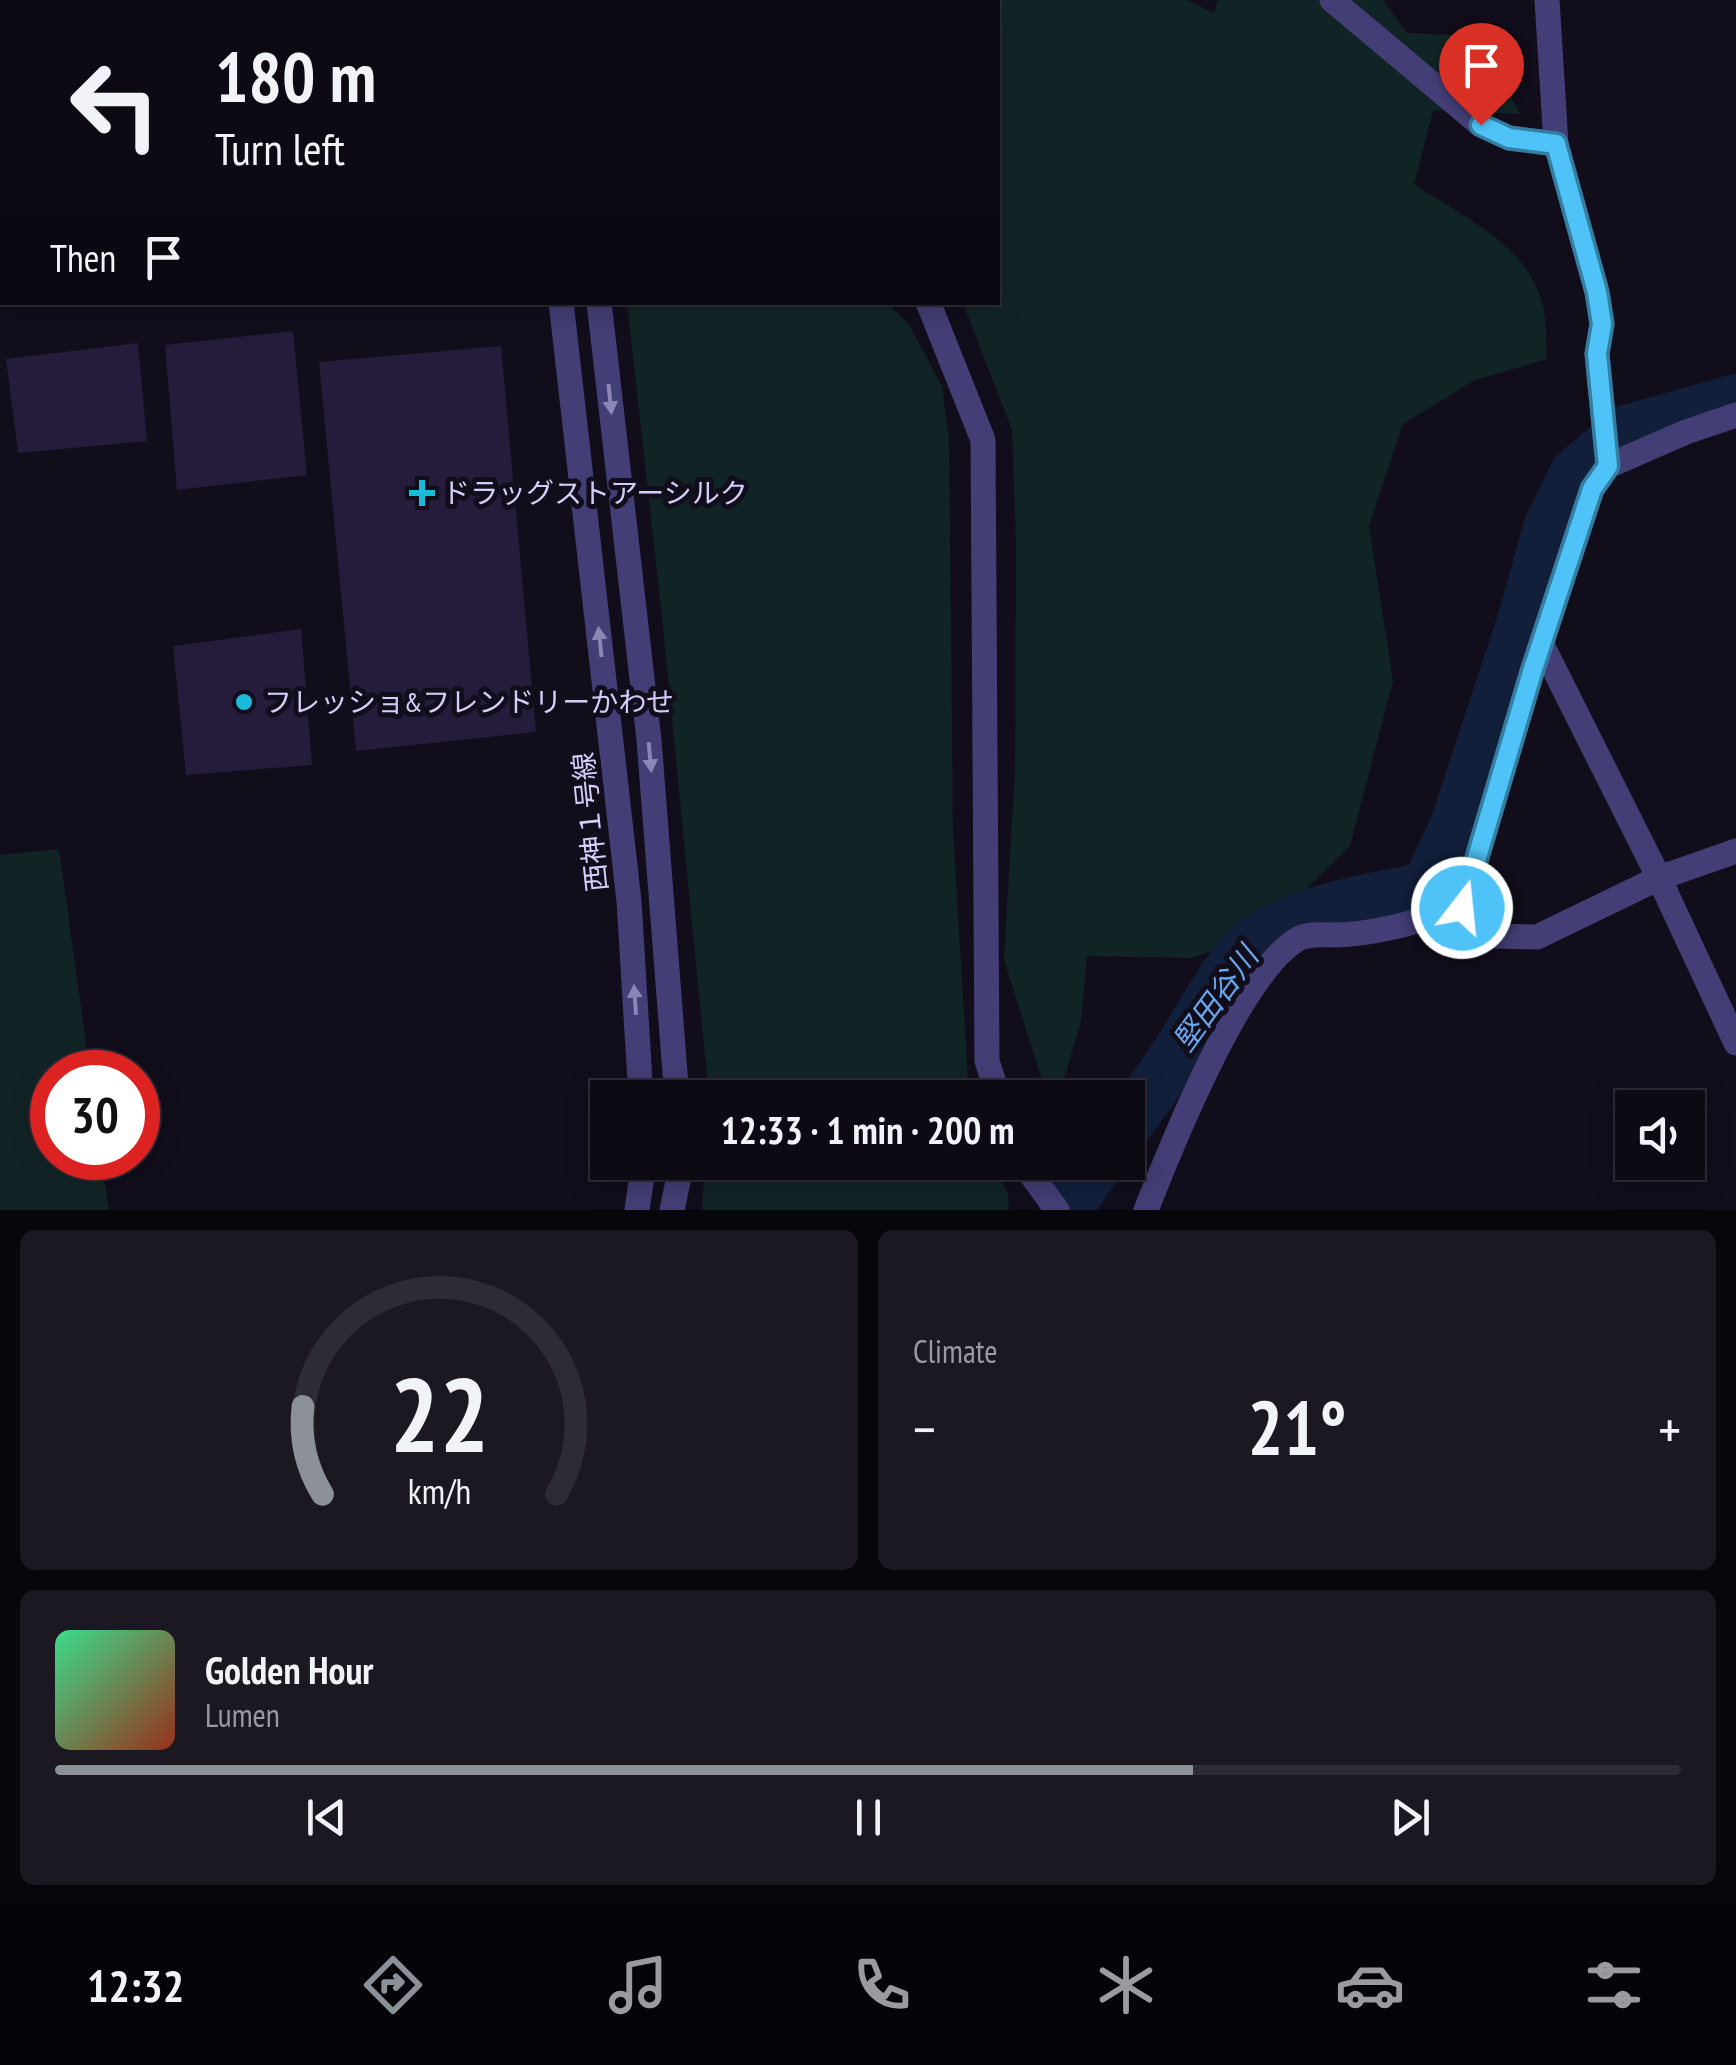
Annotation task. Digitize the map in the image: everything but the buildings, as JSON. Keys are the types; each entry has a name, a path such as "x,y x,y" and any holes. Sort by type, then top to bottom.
{"street":[{"path":"1332,0 1481,125 1509,138 1556,144"},
{"path":"1462,908 1592,489 1607,463 1597,354 1602,324 1600,308 1556,144 1547,0"},
{"name":"西神１号線","path":"561,305 629,901 640,1080"},
{"path":"600,305 648,740 676,1080"},
{"path":"929,305 983,440 987,1062 993,1080"},
{"path":"1607,463 1736,415"},
{"path":"1542,645 1736,1042"},
{"path":"1462,908 1493,936 1538,937 1659,878 1736,851"},
{"path":"1146,1210 1172,1142 1240,1006 1274,958 1302,936 1367,934 1462,908"},
{"path":"637,1210 641,1180"},
{"path":"672,1210 678,1180"},
{"path":"1035,1180 1051,1202"}],"green space":[{"path":"1000,0 1186,0 1214,13 1218,0 1383,0 1407,33 1480,36 1520,114 1433,111 1414,184 1493,236 1526,269 1538,289 1544,312 1547,359 1475,380 1403,424 1369,526 1393,681 1350,846 1257,937 1191,958 1087,956 1081,1021 1064,1080 1042,1080 1004,960 1015,769 1012,430 964,305 1000,305"},
{"path":"627,305 889,305 908,323 942,386 949,441 953,831 968,1080 707,1080"},
{"path":"59,849 87,1050 30,1050 30,1180 104,1180 109,1210 0,1210 0,855"},
{"path":"704,1180 1001,1180 1008,1194 1009,1210 702,1210"}],"waterway":[{"name":"堅田谷川","path":"1145,1099 1226,976 1257,940 1318,912 1427,888 1456,825 1524,618 1549,528 1575,474 1626,431 1736,400"},
{"name":"堅田谷川","path":"1065,1210 1086,1180"}],"place":[{"name":"ドラッグストアーシルク","path":"422,493"},
{"name":"フレッショ&フレンドリーかわせ","path":"244,702"}],"route":[{"path":"1462,908 1532,672 1592,489 1608,466 1597,354 1602,324 1597,292 1556,144 1509,138 1481,125"}]}
